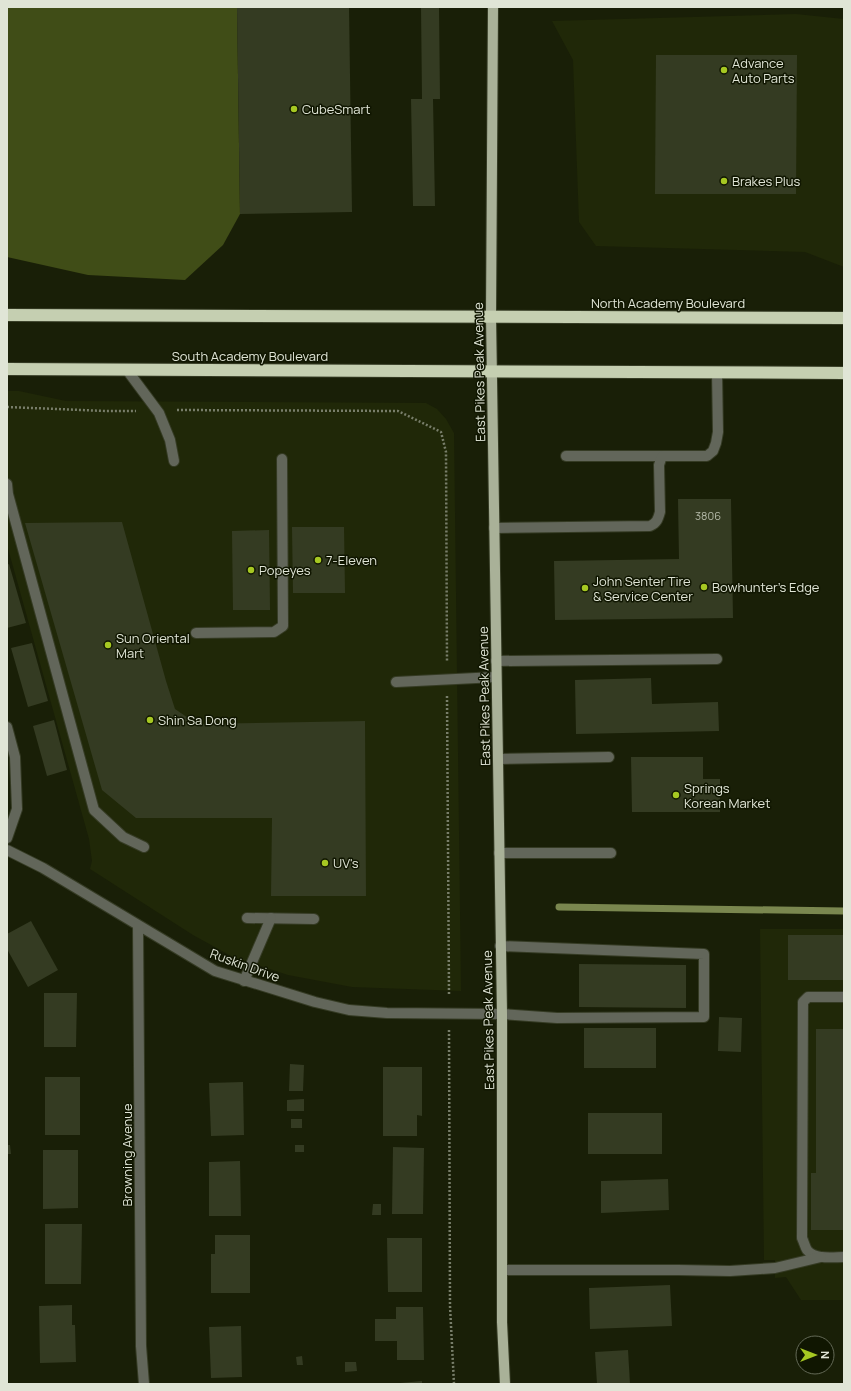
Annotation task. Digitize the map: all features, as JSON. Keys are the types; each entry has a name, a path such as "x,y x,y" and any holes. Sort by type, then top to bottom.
{"highway":[{"path":"7,315 491,316"},
{"name":"North Academy Boulevard","path":"491,316 844,318"},
{"name":"South Academy Boulevard","path":"7,370 492,371"},
{"path":"492,371 844,373"}],"main road":[{"name":"East Pikes Peak Avenue","path":"493,7 491,316 502,1014 502,1270 505,1384"}],"street":[{"path":"127,370 157,411 170,440 174,461"},
{"path":"566,456 707,456 712,451 716,443 718,432 717,372"},
{"path":"494,528 650,526 656,523 659,518 659,465 663,456"},
{"path":"196,633 274,632 283,626 282,459"},
{"path":"7,484 8,494 94,810 123,837 144,847"},
{"path":"496,661 717,659"},
{"path":"396,682 496,676"},
{"path":"7,727 15,757 17,809 7,838"},
{"path":"498,759 609,757"},
{"name":"Ruskin Drive","path":"7,850 43,868 215,971 315,1002 349,1010 387,1013 502,1014 557,1018 704,1017 704,954 500,946"},
{"path":"499,853 611,853"},
{"path":"247,918 314,919"},
{"path":"244,981 272,918"},
{"name":"Browning Avenue","path":"138,926 141,1346 144,1384"},
{"path":"844,997 808,997 803,1002 802,1238 807,1250 813,1255 822,1257 844,1257"},
{"path":"502,1270 730,1271 775,1268 822,1257"}],"path":[{"path":"7,407 106,411 398,411 442,432 446,452 450,1306 454,1384"}],"shaded area":[{"path":"7,7 237,7 240,214 223,245 185,280 88,275 7,257"},
{"path":"796,14 844,19 844,267 805,252 596,246 579,222 573,60 552,21"},
{"path":"7,391 19,391 66,401 426,403 437,409 446,419 454,433 461,991 352,987 288,975 233,957 193,935 90,869 92,861 89,839 7,545"},
{"path":"760,929 844,929 844,1300 801,1300 786,1277 775,1278 775,1260 764,1260"}],"building":[{"name":"CubeSmart","path":"237,7 349,7 352,212 240,214"},
{"path":"421,7 439,7 440,99 433,99 435,206 413,206 411,99 422,99"},
{"path":"656,55 797,55 796,194 655,194"},
{"path":"678,499 731,499 733,618 555,620 554,561 679,559"},
{"path":"122,522 175,709 197,724 365,721 366,896 271,896 272,818 136,818 102,790 25,523"},
{"name":"7-Eleven","path":"292,527 344,527 345,593 293,593"},
{"name":"Popeyes","path":"269,530 270,610 233,610 232,531"},
{"path":"9,564 26,623 7,628 7,565"},
{"path":"32,643 48,701 28,707 11,648"},
{"path":"651,678 652,704 718,702 719,731 576,734 575,680"},
{"path":"54,720 67,770 47,776 33,726"},
{"name":"Springs Korean Market","path":"631,757 703,757 703,779 720,779 720,812 632,812"},
{"path":"31,921 58,970 28,987 7,949 7,934"},
{"path":"788,935 844,935 844,980 788,980"},
{"path":"579,964 686,965 686,1008 579,1007"},
{"path":"44,993 77,993 76,1047 44,1047"},
{"path":"719,1017 742,1018 741,1052 718,1051"},
{"path":"584,1028 656,1028 656,1068 584,1068"},
{"path":"816,1029 844,1029 844,1230 811,1230 811,1173 816,1173"},
{"path":"290,1064 304,1065 303,1091 289,1091"},
{"path":"383,1067 422,1067 422,1116 417,1115 417,1136 383,1136"},
{"path":"45,1077 80,1077 80,1135 45,1135"},
{"path":"243,1082 244,1135 211,1136 209,1083"},
{"path":"304,1099 304,1111 287,1111 287,1100"},
{"path":"588,1113 662,1113 662,1154 588,1154"},
{"path":"291,1119 302,1119 302,1128 291,1128"},
{"path":"7,1145 10,1145 11,1154 7,1154"},
{"path":"295,1145 304,1145 304,1152 295,1152"},
{"path":"393,1147 424,1148 423,1214 392,1214"},
{"path":"43,1150 78,1150 78,1208 43,1209"},
{"path":"240,1161 241,1216 209,1216 209,1162"},
{"path":"668,1179 669,1210 601,1213 601,1181"},
{"path":"373,1204 381,1204 381,1215 372,1215"},
{"path":"45,1224 82,1224 81,1284 45,1284"},
{"path":"215,1235 250,1235 250,1293 211,1293 211,1254 215,1254"},
{"path":"387,1238 422,1238 422,1292 388,1292"},
{"path":"670,1285 672,1326 590,1329 589,1288"},
{"path":"72,1305 72,1325 75,1325 76,1362 40,1363 39,1306"},
{"path":"396,1307 423,1307 424,1360 397,1360 397,1341 375,1341 375,1319 396,1319"},
{"path":"241,1326 242,1377 211,1378 209,1327"},
{"path":"628,1350 630,1384 597,1384 595,1352"},
{"path":"302,1356 303,1365 297,1365 296,1357"},
{"path":"345,1362 356,1362 357,1371 345,1372"},
{"path":"422,1381 422,1384 400,1384 400,1383"}],"waterway":[{"path":"559,907 844,911"}],"place":[{"name":"Advance Auto Parts","path":"724,70"},
{"name":"CubeSmart","path":"294,109"},
{"name":"Brakes Plus","path":"724,181"},
{"name":"7-Eleven","path":"318,560"},
{"name":"Popeyes","path":"251,570"},
{"name":"Bowhunter's Edge","path":"704,587"},
{"name":"John Senter Tire & Service Center","path":"585,588"},
{"name":"Sun Oriental Mart","path":"108,645"},
{"name":"Shin Sa Dong","path":"150,720"},
{"name":"Springs Korean Market","path":"676,795"},
{"name":"UV's","path":"325,863"}]}
